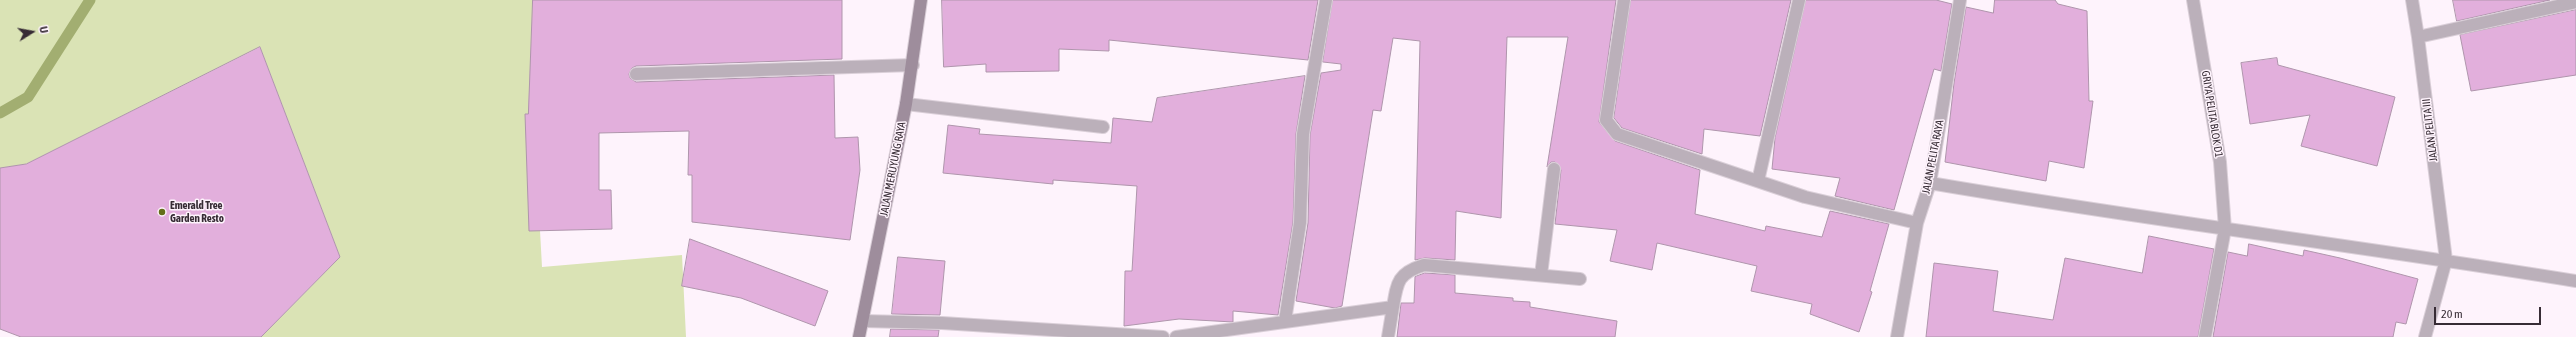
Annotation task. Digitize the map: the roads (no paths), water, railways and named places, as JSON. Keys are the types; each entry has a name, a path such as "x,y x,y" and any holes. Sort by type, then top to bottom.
{"main road":[{"name":"JALAN MERUYUNG RAYA","path":"859,337 906,104 913,65 921,0"}],"street":[{"path":"1285,321 1300,223 1303,134 1326,0"},
{"path":"1624,0 1606,120 1617,134 1805,197 1917,223"},
{"path":"1758,181 1799,0"},
{"name":"JALAN PELITA RAYA","path":"1896,337 1917,223 1930,183 1960,0"},
{"name":"GRIYA PELITA BLOK D1","path":"2193,0 2220,162 2225,229 2205,337"},
{"name":"JALAN PELITA III","path":"2412,0 2446,260"},
{"path":"2418,37 2576,2"},
{"path":"636,74 913,65"},
{"path":"906,104 1103,127"},
{"path":"1541,275 1554,169"},
{"path":"1930,183 2083,210 2446,260 2576,280"},
{"path":"2425,337 2446,260"},
{"path":"1388,337 1397,284 1408,270 1424,265 1580,279"},
{"path":"1176,337 1394,307"},
{"path":"863,320 942,323 1163,337"}],"waterway":[{"path":"0,113 28,97 90,0"}],"place":[{"name":"Emerald Tree Garden Resto","path":"162,212"}]}
